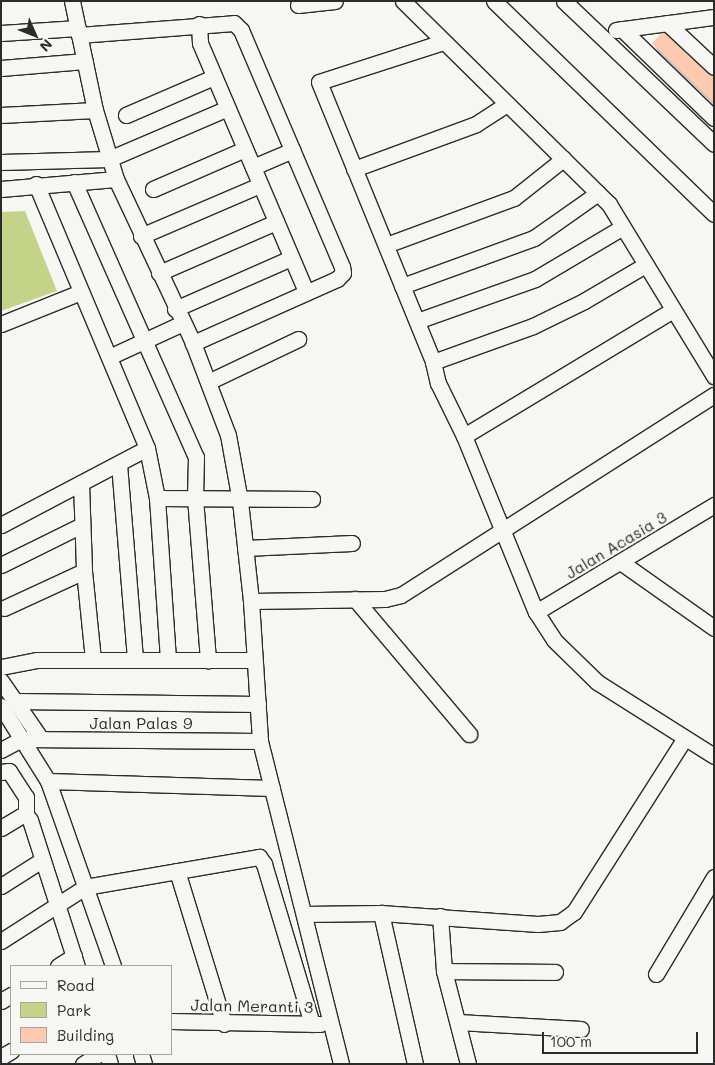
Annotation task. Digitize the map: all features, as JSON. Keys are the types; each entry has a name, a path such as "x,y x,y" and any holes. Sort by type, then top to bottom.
{"street":[{"path":"72,1 95,110 116,179 175,309 193,343 228,435 240,501 251,601 253,660 260,741 341,1064"},
{"path":"298,6 335,1"},
{"path":"403,1 598,193 623,227 671,310 714,376"},
{"path":"494,1 714,214"},
{"path":"564,1 714,144"},
{"path":"602,38 610,30 714,17"},
{"path":"1,33 78,32 234,23 241,30 293,150 343,273 337,279 193,343"},
{"path":"667,23 714,66"},
{"path":"199,24 200,43 306,292"},
{"path":"622,29 714,118"},
{"path":"443,42 319,82 417,321 433,362 438,383 464,436 536,612 554,640 597,682 714,756"},
{"path":"1,68 85,62"},
{"path":"126,115 214,77"},
{"path":"354,169 476,124 507,104"},
{"path":"1,162 109,159 228,108"},
{"path":"1,115 95,110"},
{"path":"153,189 245,149"},
{"path":"253,168 293,150"},
{"path":"386,244 514,198 563,159"},
{"path":"1,189 36,184 116,179"},
{"path":"74,182 196,457 196,498 208,660"},
{"path":"36,184 147,448 157,498 168,658"},
{"path":"141,236 260,185"},
{"path":"402,286 534,238 598,193"},
{"path":"159,273 276,222"},
{"path":"417,321 535,279 623,227"},
{"path":"175,309 291,258"},
{"path":"433,362 534,326 584,301 645,265"},
{"path":"1,324 81,292"},
{"path":"464,436 671,310"},
{"path":"109,358 145,339 183,323"},
{"path":"208,382 298,339"},
{"path":"251,601 355,599 401,595 714,395"},
{"path":"1,525 147,448"},
{"path":"119,464 135,658"},
{"path":"81,483 84,571 92,658"},
{"path":"157,498 240,501 312,499"},
{"name":"Jalan Acasia 3","path":"536,612 712,509"},
{"path":"1,565 82,525"},
{"path":"245,548 352,543"},
{"path":"622,563 714,628"},
{"path":"4,608 84,571"},
{"path":"355,599 469,734"},
{"path":"1,667 37,660 92,658 253,660"},
{"path":"1,681 22,739 48,782 112,965"},
{"path":"8,704 258,704"},
{"path":"8,704 41,739"},
{"path":"304,914 382,913 538,924 560,922 574,912 685,738"},
{"path":"3,746 22,739"},
{"name":"Jalan Palas 9","path":"22,739 260,741"},
{"path":"1,772 9,771 26,797 26,815 76,961 62,965"},
{"path":"48,782 272,788"},
{"path":"1,828 26,815"},
{"path":"1,941 85,887 259,857 264,864 312,1024"},
{"path":"1,886 42,860"},
{"path":"176,871 224,1024"},
{"path":"656,974 714,877"},
{"path":"382,913 415,1064"},
{"path":"440,916 444,971 468,1064"},
{"path":"444,971 555,972"},
{"name":"Jalan Meranti 3","path":"172,1022 332,1024"},
{"path":"458,1022 581,1029"},
{"path":"83,1064 97,1055"}],"green space":[{"path":"25,211 57,291 1,311 1,212"}],"building":[{"path":"667,28 714,74 714,103 652,43"}]}
